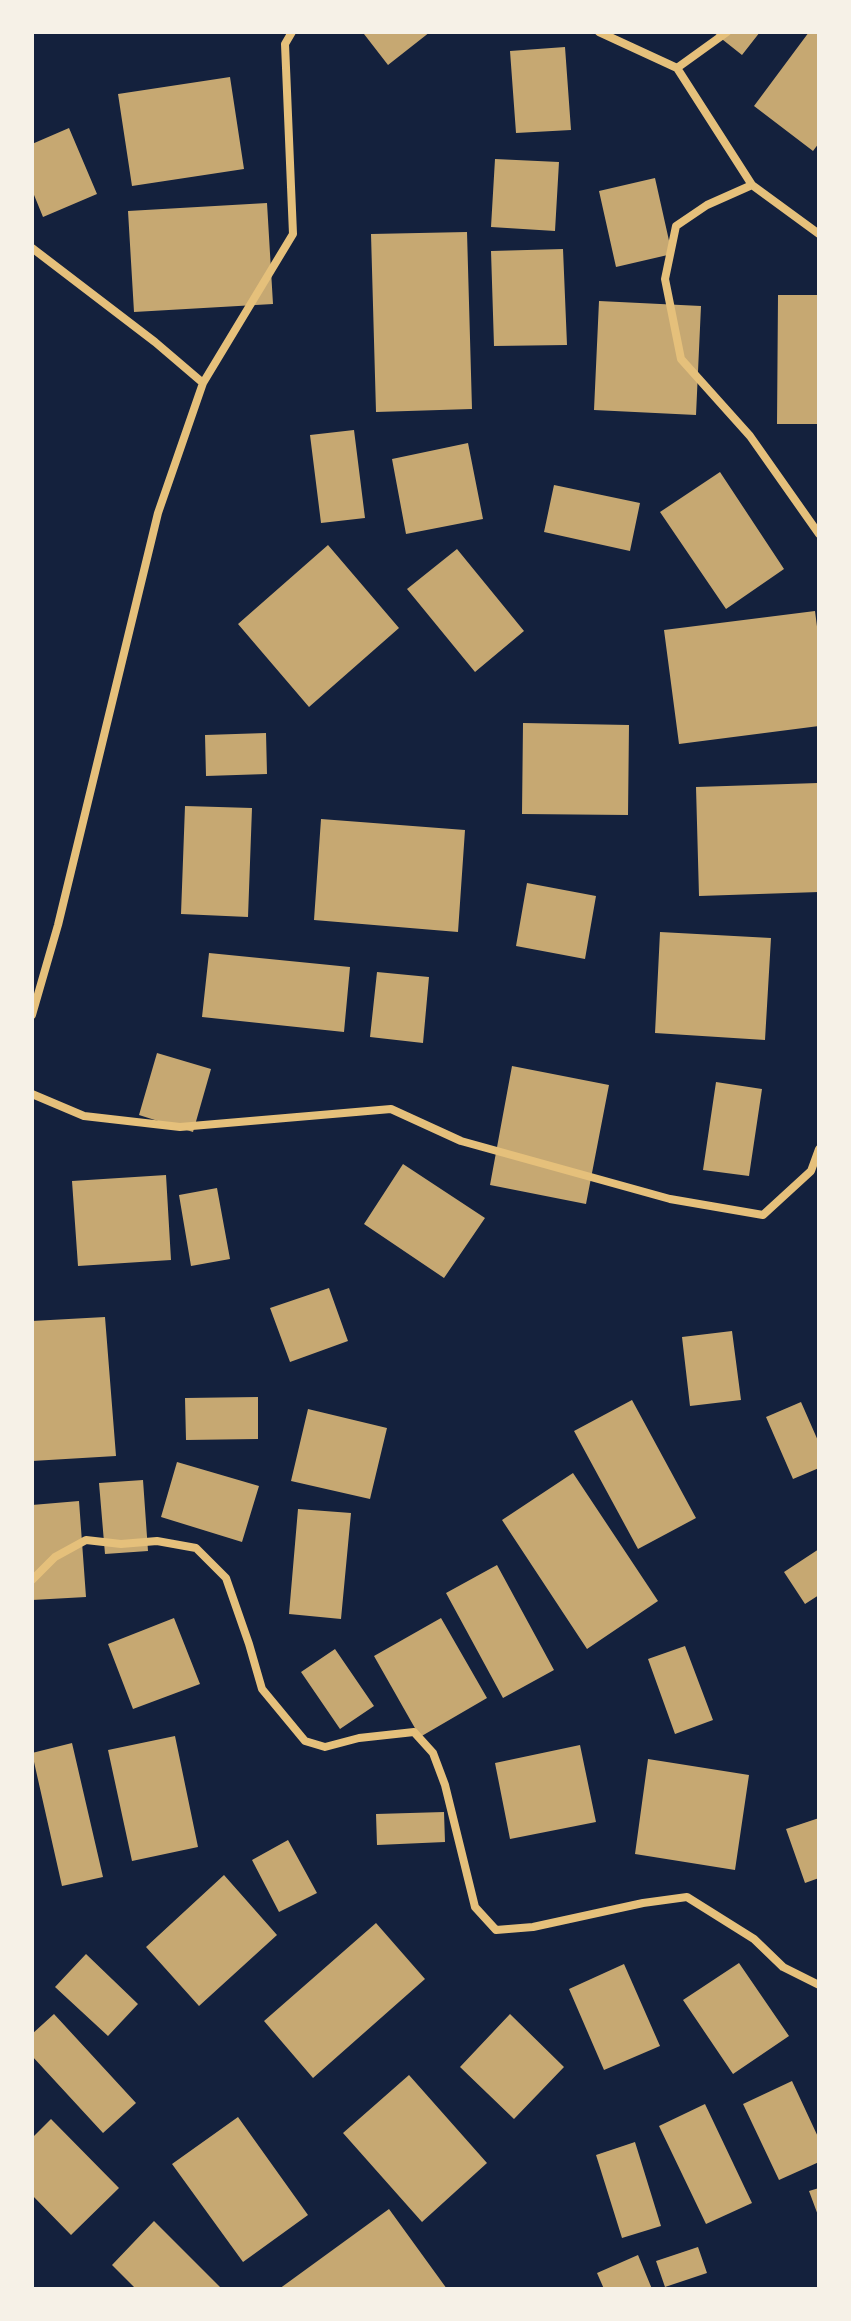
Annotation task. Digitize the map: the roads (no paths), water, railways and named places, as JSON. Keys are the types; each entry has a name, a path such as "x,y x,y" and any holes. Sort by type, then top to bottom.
{"street":[{"path":"32,1015 58,925 158,513 203,383 293,234 285,44 292,32"},
{"path":"599,32 677,68 752,185 819,234"},
{"path":"677,68 727,32"},
{"path":"752,185 707,205 676,226 665,279 681,359 750,436 819,534"},
{"path":"32,248 155,342 203,383"},
{"path":"32,1094 84,1116 180,1127 391,1109 461,1141 670,1199 763,1215 811,1171 819,1149"},
{"path":"32,1580 55,1557 86,1540 121,1544 157,1541 196,1548 226,1578 262,1689 305,1741 325,1747 359,1738 414,1732 433,1753 445,1785 475,1907 496,1930 533,1927 643,1903 687,1897 754,1939 783,1967 819,1985"}]}
